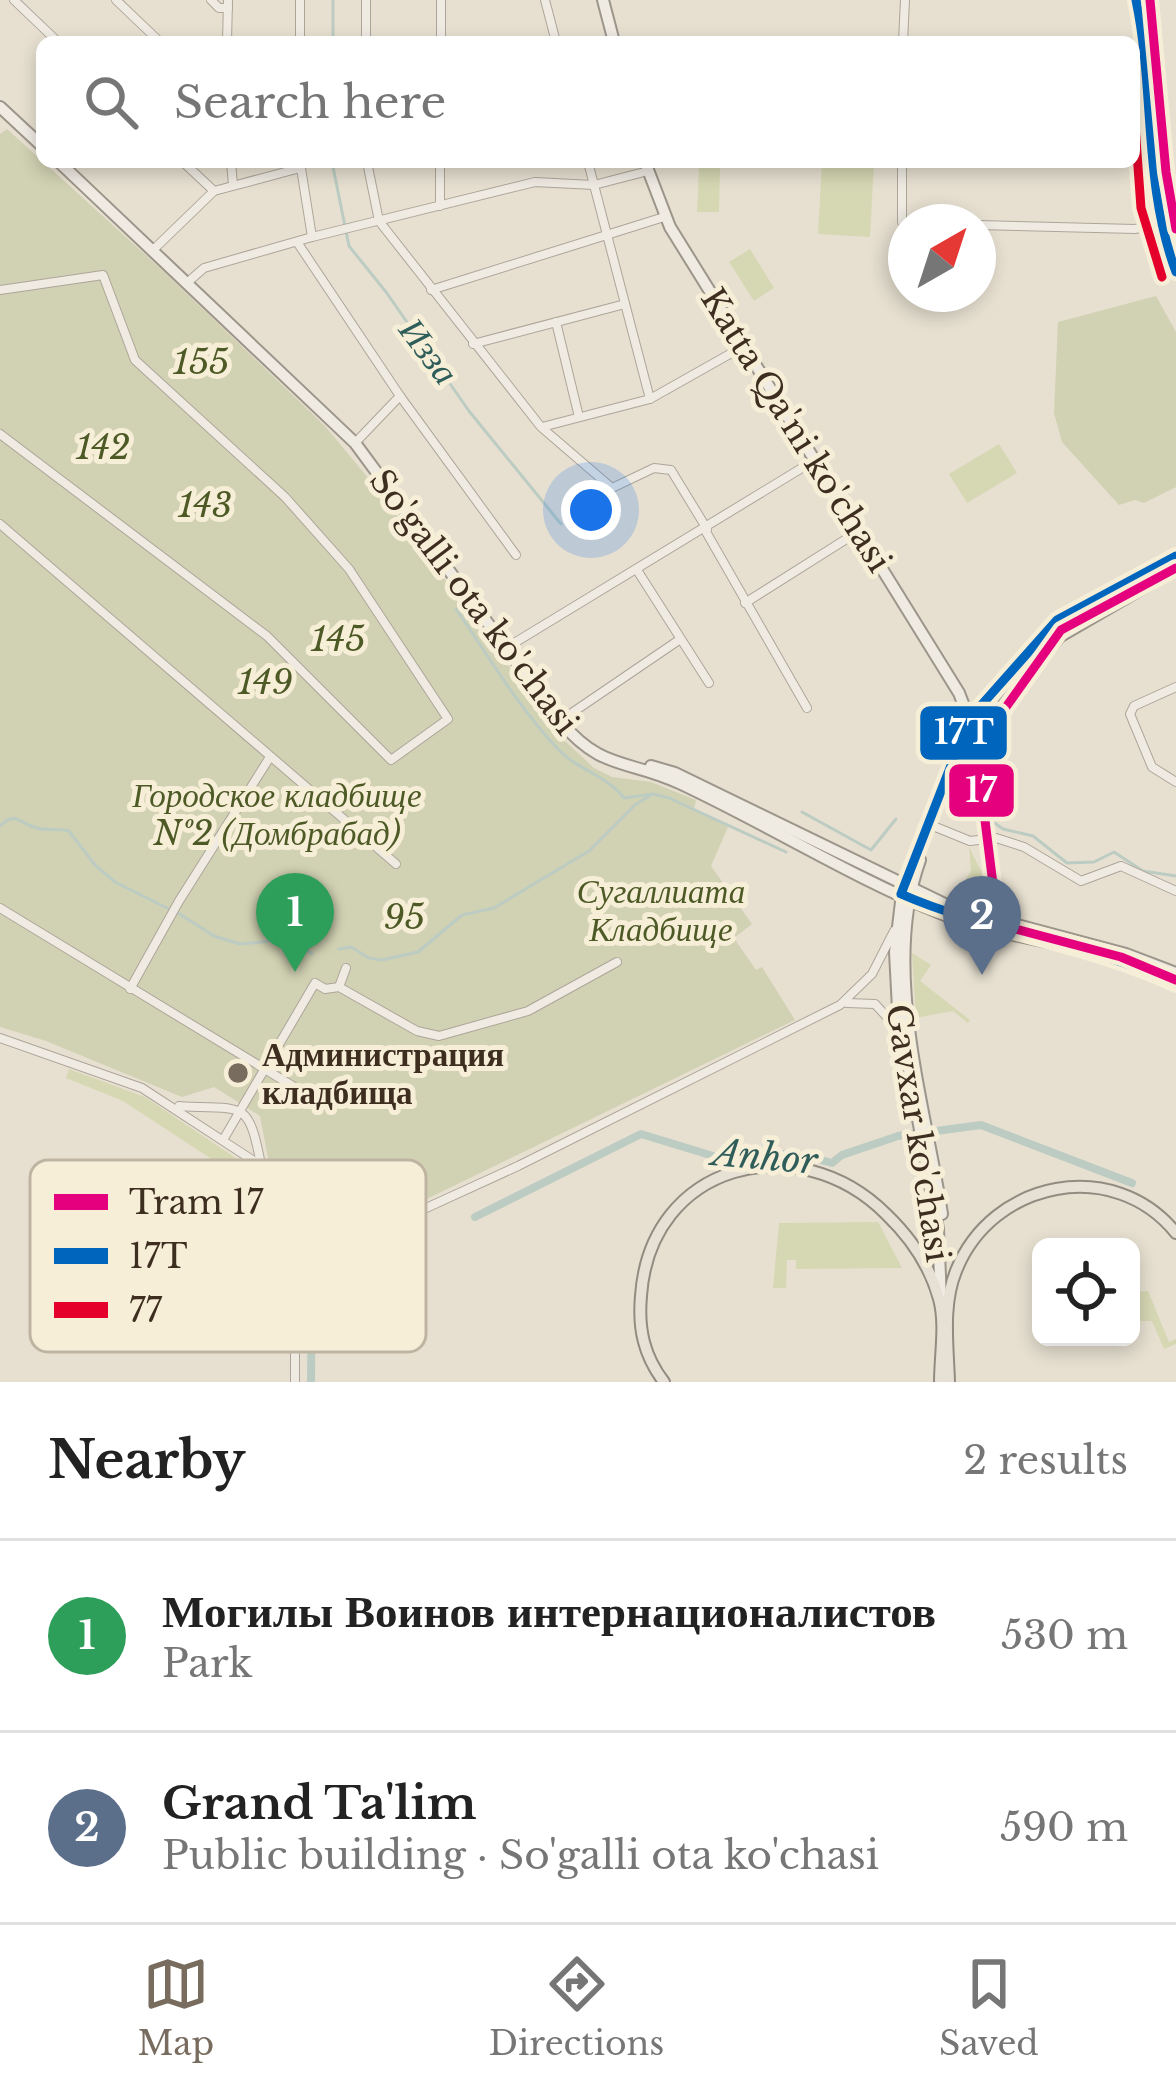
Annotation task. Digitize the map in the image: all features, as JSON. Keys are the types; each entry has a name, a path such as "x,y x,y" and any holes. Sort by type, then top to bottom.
{"main road":[{"path":"603,0 612,36"},
{"path":"1140,0 1164,224 1176,272"},
{"path":"0,103 36,136"},
{"name":"So'galli ota ko'chasi","path":"69,168 358,441 582,746 599,758 672,780 906,891 977,917 1126,954 1176,973"},
{"name":"Katta Qa'ni ko'chasi","path":"648,168 664,217 978,722"},
{"path":"1164,224 1176,252"},
{"path":"906,891 978,722 1057,620 1176,556"},
{"path":"906,891 913,856 978,722 1063,633 1176,569"},
{"path":"962,697 978,722"},
{"name":"So'galli ota ko'chasi","path":"563,720 602,752 675,772 880,874 940,913 1127,962 1176,983"},
{"path":"880,874 898,870 913,856"},
{"name":"Gavxar ko'chasi","path":"906,891 897,922 895,970 901,1032 923,1123"},
{"name":"Gavxar ko'chasi","path":"906,891 910,1029 938,1229 945,1382"},
{"path":"904,938 918,915 940,913"},
{"path":"664,1382 653,1368 641,1333 647,1260 674,1212 697,1188 727,1172 765,1166 807,1167 863,1192 914,1244 944,1307"},
{"path":"944,1307 968,1250 1003,1212 1031,1194 1076,1186 1114,1191 1148,1205 1176,1233"}],"street":[{"path":"14,0 52,36"},
{"path":"116,0 154,36"},
{"path":"211,0 219,8 228,4 227,36"},
{"path":"300,0 300,36"},
{"path":"366,0 366,36"},
{"path":"441,0 441,36"},
{"path":"545,0 554,36"},
{"path":"903,36 905,0"},
{"path":"1155,138 1176,138"},
{"path":"189,168 214,191"},
{"path":"232,168 233,185"},
{"path":"154,248 214,191 290,168"},
{"path":"301,168 312,236"},
{"path":"368,168 379,221 541,427 612,488 654,468 671,470 807,708"},
{"path":"440,168 440,206"},
{"path":"590,168 650,399"},
{"path":"190,280 204,268 312,236 535,182 594,185 641,168"},
{"path":"902,168 902,204"},
{"path":"431,290 664,217"},
{"path":"996,225 1135,229 1164,224"},
{"path":"297,242 400,396 516,555"},
{"path":"0,290 103,274 135,360 285,497 336,555 448,719 391,760 267,636 0,434"},
{"path":"473,344 625,304"},
{"path":"556,322 579,417"},
{"path":"541,427 650,399 744,346"},
{"path":"358,441 400,396"},
{"path":"509,646 815,460"},
{"path":"0,524 396,864"},
{"path":"745,604 859,531"},
{"path":"637,570 709,683"},
{"path":"563,720 679,640"},
{"path":"1176,687 1134,706 1130,714 1152,767 1176,782"},
{"path":"978,722 994,892"},
{"path":"130,989 270,757"},
{"path":"933,826 970,841 989,838 1039,854 1081,880 1120,866 1176,891"},
{"path":"0,908 296,1088"},
{"path":"840,1005 878,964 897,922"},
{"path":"223,1140 265,1071 310,981 325,989 339,986 417,1031 439,1036 528,1011 617,962"},
{"path":"339,986 346,968"},
{"path":"426,1206 518,1166 840,1005 875,1004 901,1032"},
{"path":"0,1038 103,1072 173,1106 252,1160"},
{"path":"173,1106 242,1111 253,1120 260,1160"}],"green space":[{"name":"Городское кладбище №2 (Домбрабад)","path":"7,129 36,155 36,168 50,168 325,426 565,741 594,768 612,777 651,782 696,800 694,809 728,827 711,866 752,924 734,938 756,970 762,967 795,1020 426,1199 426,1160 268,1160 260,1116 214,1087 182,1097 0,1027 0,134"},
{"path":"699,168 720,168 719,212 697,212"},
{"path":"822,168 874,168 870,237 818,234"},
{"path":"750,249 774,288 754,301 729,262"},
{"path":"1156,296 1176,332 1176,487 1144,503 1135,500 1119,505 1062,442 1054,413 1058,322"},
{"path":"999,444 1017,473 967,503 949,474"},
{"path":"969,847 981,871 990,914 952,900 971,871"},
{"path":"912,953 931,965 920,981 968,1023 953,1011 916,1018"},
{"path":"69,1069 145,1097 239,1160 213,1160 123,1101 66,1078"},
{"path":"878,1222 902,1268 796,1269 796,1260 787,1260 786,1288 773,1288 779,1223"},
{"path":"1140,1291 1148,1291 1169,1342 1176,1339 1176,1344 1164,1349 1152,1321 1140,1321"}],"waterway":[{"name":"Изза","path":"333,0 333,36"},
{"name":"Изза","path":"333,168 349,246 469,411 561,524"},
{"path":"1138,168 1141,213"},
{"path":"456,609 529,715 574,762 624,798 653,794 669,798 786,852"},
{"path":"339,949 351,947 382,960 418,952 462,915 494,908 589,851 651,795"},
{"path":"802,812 871,850 896,819"},
{"path":"0,826 14,819 37,828 69,831 115,882 169,909"},
{"name":"Изза","path":"993,822 1033,836 1067,863 1094,862 1114,852 1143,871 1176,876"},
{"path":"178,913 214,936 240,944 293,939 312,954"},
{"name":"Anhor","path":"475,1217 641,1134 723,1159 795,1153 832,1163 842,1155 898,1136 981,1125 1132,1183"},
{"name":"Anhor","path":"311,1352 311,1382"}],"tram line":[{"name":"17","path":"1150,0 1176,229"},
{"name":"17","path":"1176,568 1061,630 976,749 996,908 1004,926 1121,957 1176,980"}],"transit line":[{"name":"17T","path":"1136,0 1158,205 1176,272"},
{"name":"77","path":"1138,168 1141,208 1162,277"},
{"name":"17T","path":"1176,556 1057,620 969,719 901,894 1176,984"}],"place":[{"name":"Могилы Воинов интернационалистов","path":"295,972"},
{"name":"Grand Ta'lim","path":"982,975"},
{"name":"Администрация кладбища","path":"238,1073"}],"park label":[{"name":"155","path":"201,362"},
{"name":"142","path":"103,447"},
{"name":"143","path":"205,505"},
{"name":"145","path":"338,639"},
{"name":"149","path":"265,682"},
{"name":"Сугаллиата Кладбище","path":"661,910"},
{"name":"95","path":"404,917"}]}
